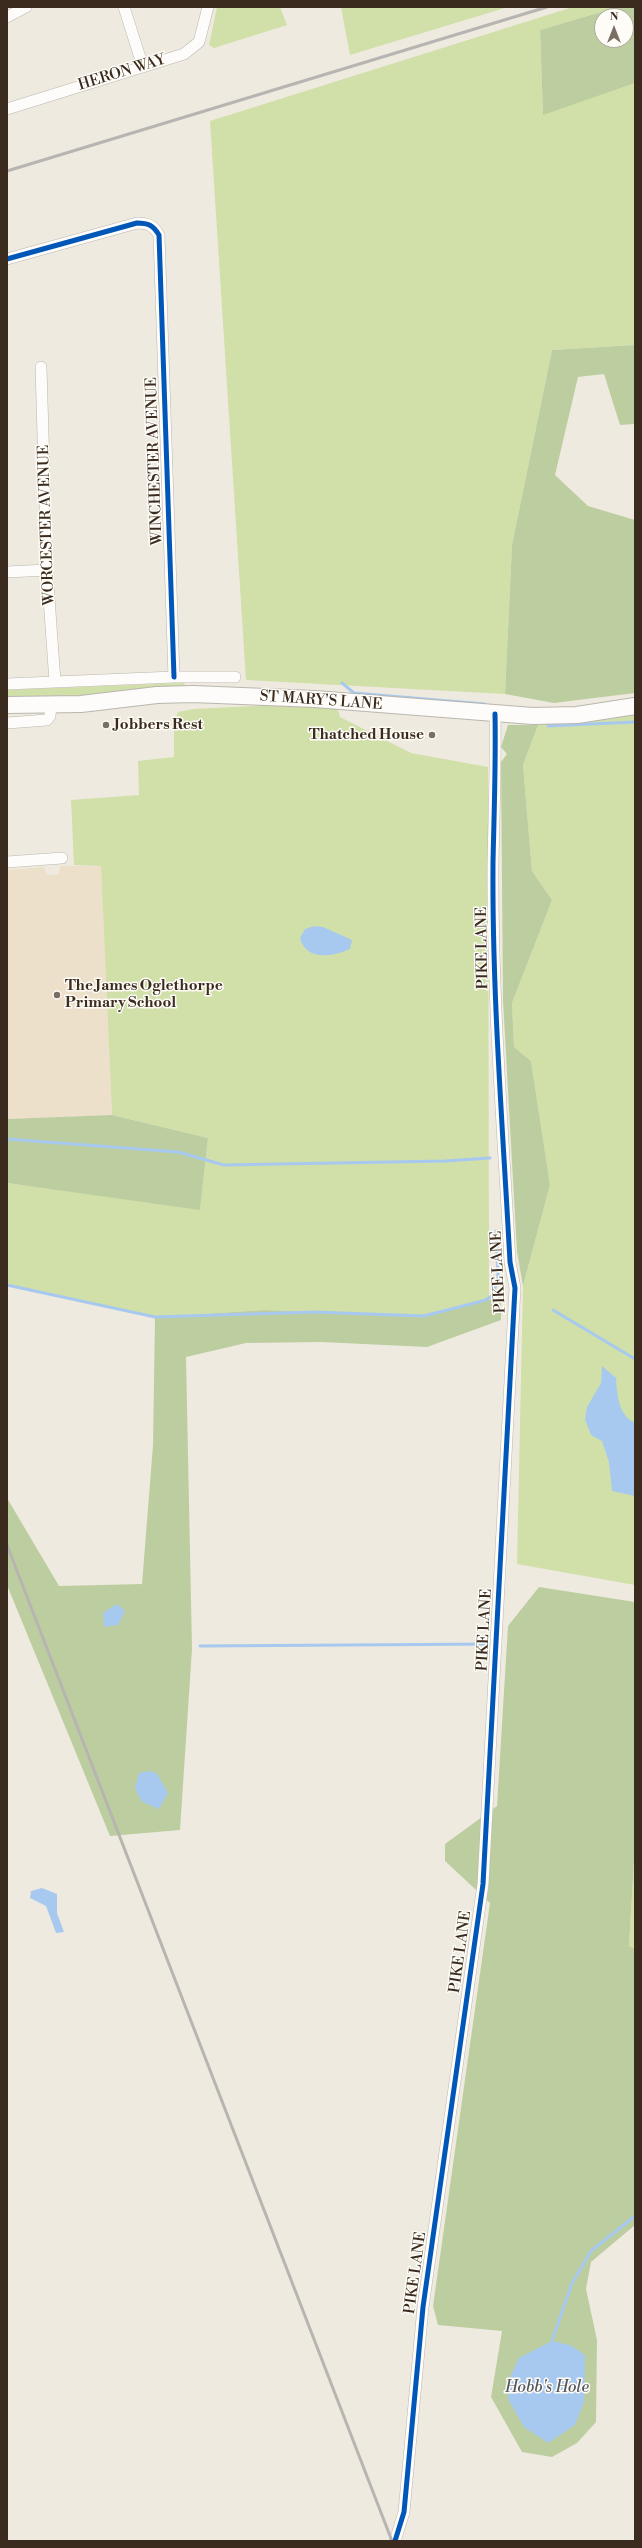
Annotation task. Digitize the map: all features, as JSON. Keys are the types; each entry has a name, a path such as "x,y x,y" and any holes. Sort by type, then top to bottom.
{"main road":[{"name":"ST MARY'S LANE","path":"7,705 51,705 193,694 315,700 495,714 577,715 635,706"}],"street":[{"path":"7,17 26,7"},
{"path":"124,7 144,67"},
{"name":"HERON WAY","path":"7,109 184,54 193,49 203,31 208,7"},
{"name":"WINCHESTER AVENUE","path":"7,259 137,223 148,223 155,228 160,244 174,677"},
{"name":"WORCESTER AVENUE","path":"42,367 47,570 55,682"},
{"path":"7,572 47,570"},
{"path":"7,684 174,677 235,678"},
{"path":"192,677 193,694"},
{"path":"7,723 47,720 50,716 51,705"},
{"name":"PIKE LANE","path":"395,2541 404,2512 422,2307 483,1884 507,1459 515,1288 510,1262 496,1000 493,863 496,788 495,714"},
{"path":"7,862 62,858"}],"shaded area":[{"name":"The James Oglethorpe Primary School","path":"60,866 101,866 112,1115 7,1119 7,870 44,867 47,875 59,874"}],"green space":[{"path":"217,7 280,7 287,25 214,48 209,45"},
{"path":"341,7 508,7 350,55"},
{"path":"573,7 618,7 594,8 594,14 540,30 543,114 635,83 635,345 552,350 512,545 505,694 246,680 210,121"},
{"path":"635,7 635,83 543,115 540,30 594,14 594,48 634,48 634,8 615,8"},
{"path":"635,345 635,424 620,425 604,374 578,377 555,475 588,506 635,520 635,693 554,703 505,694 512,545 552,350"},
{"path":"183,683 186,685 182,690 7,701 7,690"},
{"path":"295,704 337,706 340,717 411,753 488,767 489,1299 414,1316 265,1310 155,1317 7,1285 7,1183 200,1209 208,1138 112,1115 101,866 74,865 71,800 139,795 138,761 174,757 174,732 172,727 178,712 194,709"},
{"path":"635,715 635,1585 517,1564 523,1286 550,1185 531,1061 514,1047 512,1003 552,900 532,871 523,765 538,725"},
{"path":"508,725 538,725 523,765 532,871 552,900 512,1003 514,1047 531,1061 550,1185 523,1286 517,1252 503,1001 501,762 507,754 501,747"},
{"path":"112,1115 208,1138 200,1210 7,1183 7,1119"},
{"path":"501,1297 501,1320 427,1347 321,1342 246,1343 186,1357 192,1649 180,1830 110,1836 7,1585 7,1498 59,1586 142,1584 153,1445 155,1317 265,1310 414,1316"},
{"path":"539,1587 635,1602 635,1844 629,1946 635,1949 635,2225 591,2262 586,2289 597,2340 596,2422 577,2443 552,2457 522,2452 491,2397 502,2331 438,2325 433,2306 490,1903 445,1861 445,1844 497,1806 508,1626"},
{"path":"635,1844 635,1949 629,1946"}],"water":[{"path":"314,926 323,927 352,940 350,949 328,955 314,954 308,951 300,938 305,929"},
{"path":"602,1366 616,1378 618,1397 622,1409 625,1415 635,1423 635,1496 612,1491 609,1462 602,1441 591,1435 585,1419 587,1407 601,1383"},
{"path":"117,1604 125,1611 118,1625 104,1627 103,1613"},
{"path":"151,1771 157,1774 168,1793 159,1809 141,1801 135,1788 139,1773"},
{"path":"42,1888 57,1894 57,1913 64,1932 56,1933 46,1906 30,1898 31,1891"},
{"name":"Hobb's Hole","path":"552,2341 570,2345 585,2355 584,2402 575,2425 548,2443 524,2427 508,2399 510,2377 519,2358"}],"waterway":[{"path":"342,683 354,693 485,704"},
{"path":"548,726 635,722"},
{"path":"7,1139 178,1152 224,1165 445,1161 490,1158"},
{"path":"7,1285 155,1317 315,1312 424,1316 486,1300 493,1295 498,1277 496,1231"},
{"path":"553,1310 635,1359"},
{"path":"200,1646 494,1644"},
{"path":"552,2341 572,2283 591,2251 635,2216"}],"railway":[{"path":"7,171 547,7"},
{"path":"7,1545 392,2541"}],"cycle path":[{"path":"7,259 137,223 150,225 159,235 174,677"},
{"path":"395,2541 404,2512 423,2307 483,1884 515,1288 510,1262 498,1063 494,963 493,863 495,714"}],"place":[{"name":"Jobbers Rest","path":"106,725"},
{"name":"Thatched House","path":"432,735"},
{"name":"The James Oglethorpe Primary School","path":"57,995"}]}
